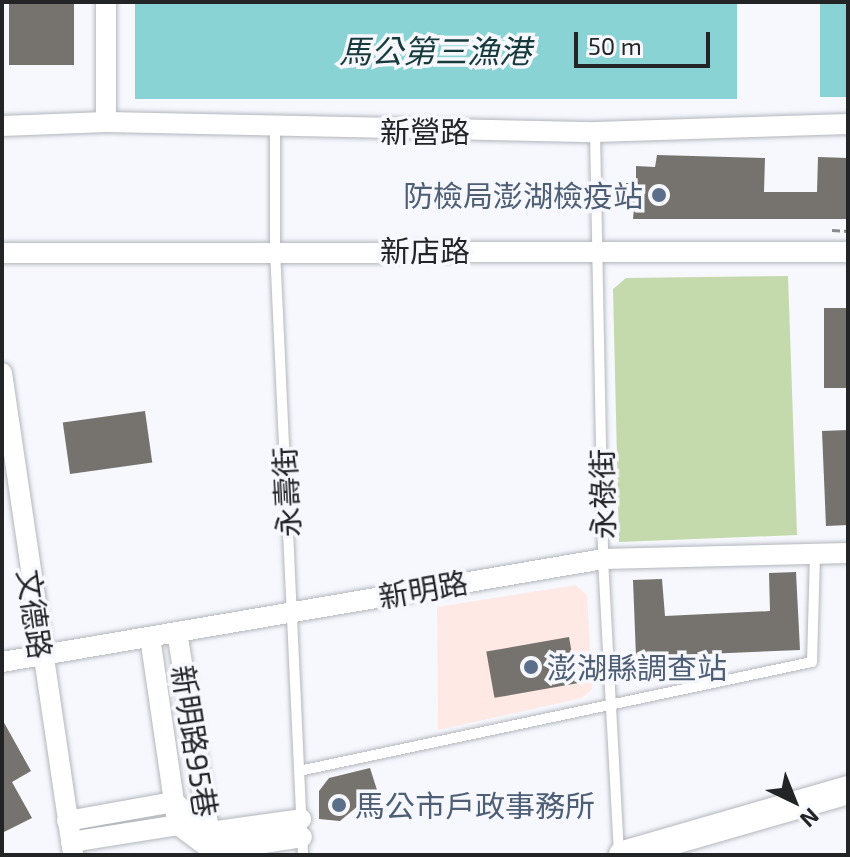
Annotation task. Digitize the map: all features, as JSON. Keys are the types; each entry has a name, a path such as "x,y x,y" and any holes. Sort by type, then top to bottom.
{"main road":[{"path":"621,855 686,846 848,790"}],"street":[{"path":"106,2 106,122"},
{"name":"新營路","path":"2,126 106,122 275,129 595,132 848,124"},
{"name":"新店路","path":"2,253 275,250 848,252"},
{"name":"文德路","path":"2,373 8,452 72,849"},
{"name":"新明路","path":"2,662 603,559 848,553"},
{"name":"新明路95巷","path":"177,632 212,841"},
{"path":"150,637 178,825"},
{"path":"174,802 212,841"},
{"path":"67,821 174,802"},
{"path":"72,849 178,825 212,841 302,837"}],"lane":[{"name":"永壽街","path":"275,129 275,250 302,837"},
{"name":"永祿街","path":"595,132 603,559 621,855"},
{"path":"299,771 812,662 815,553"}],"path":[{"path":"832,230 848,231"}],"shaded area":[{"name":"澎湖縣調查站","path":"576,585 587,595 592,689 582,698 438,730 437,607"}],"green space":[{"path":"788,276 797,535 619,542 613,289 626,278"}],"water":[{"name":"馬公第三漁港","path":"135,2 737,2 737,99 135,99"},
{"path":"820,2 848,2 848,97 820,97"}],"building":[{"path":"9,2 74,2 74,65 9,65"},
{"path":"657,155 765,158 764,192 817,192 818,157 848,158 848,219 633,219 634,208 624,208 626,183 636,183 636,166 655,167"},
{"path":"824,308 848,308 848,388 824,388"},
{"path":"145,411 152,462 70,474 63,423"},
{"path":"848,430 848,525 826,526 822,431"},
{"path":"796,572 800,650 636,657 633,580 662,579 665,616 770,611 769,573"},
{"name":"澎湖縣調查站","path":"569,637 577,683 494,698 486,652"},
{"path":"2,719 31,771 12,782 32,818 2,833"},
{"name":"馬公市戶政事務所","path":"370,768 377,790 340,821 319,819 319,791 329,778"}],"place":[{"name":"防檢局澎湖檢疫站","path":"659,195"},
{"name":"澎湖縣調查站","path":"531,667"},
{"name":"馬公市戶政事務所","path":"339,805"}]}
